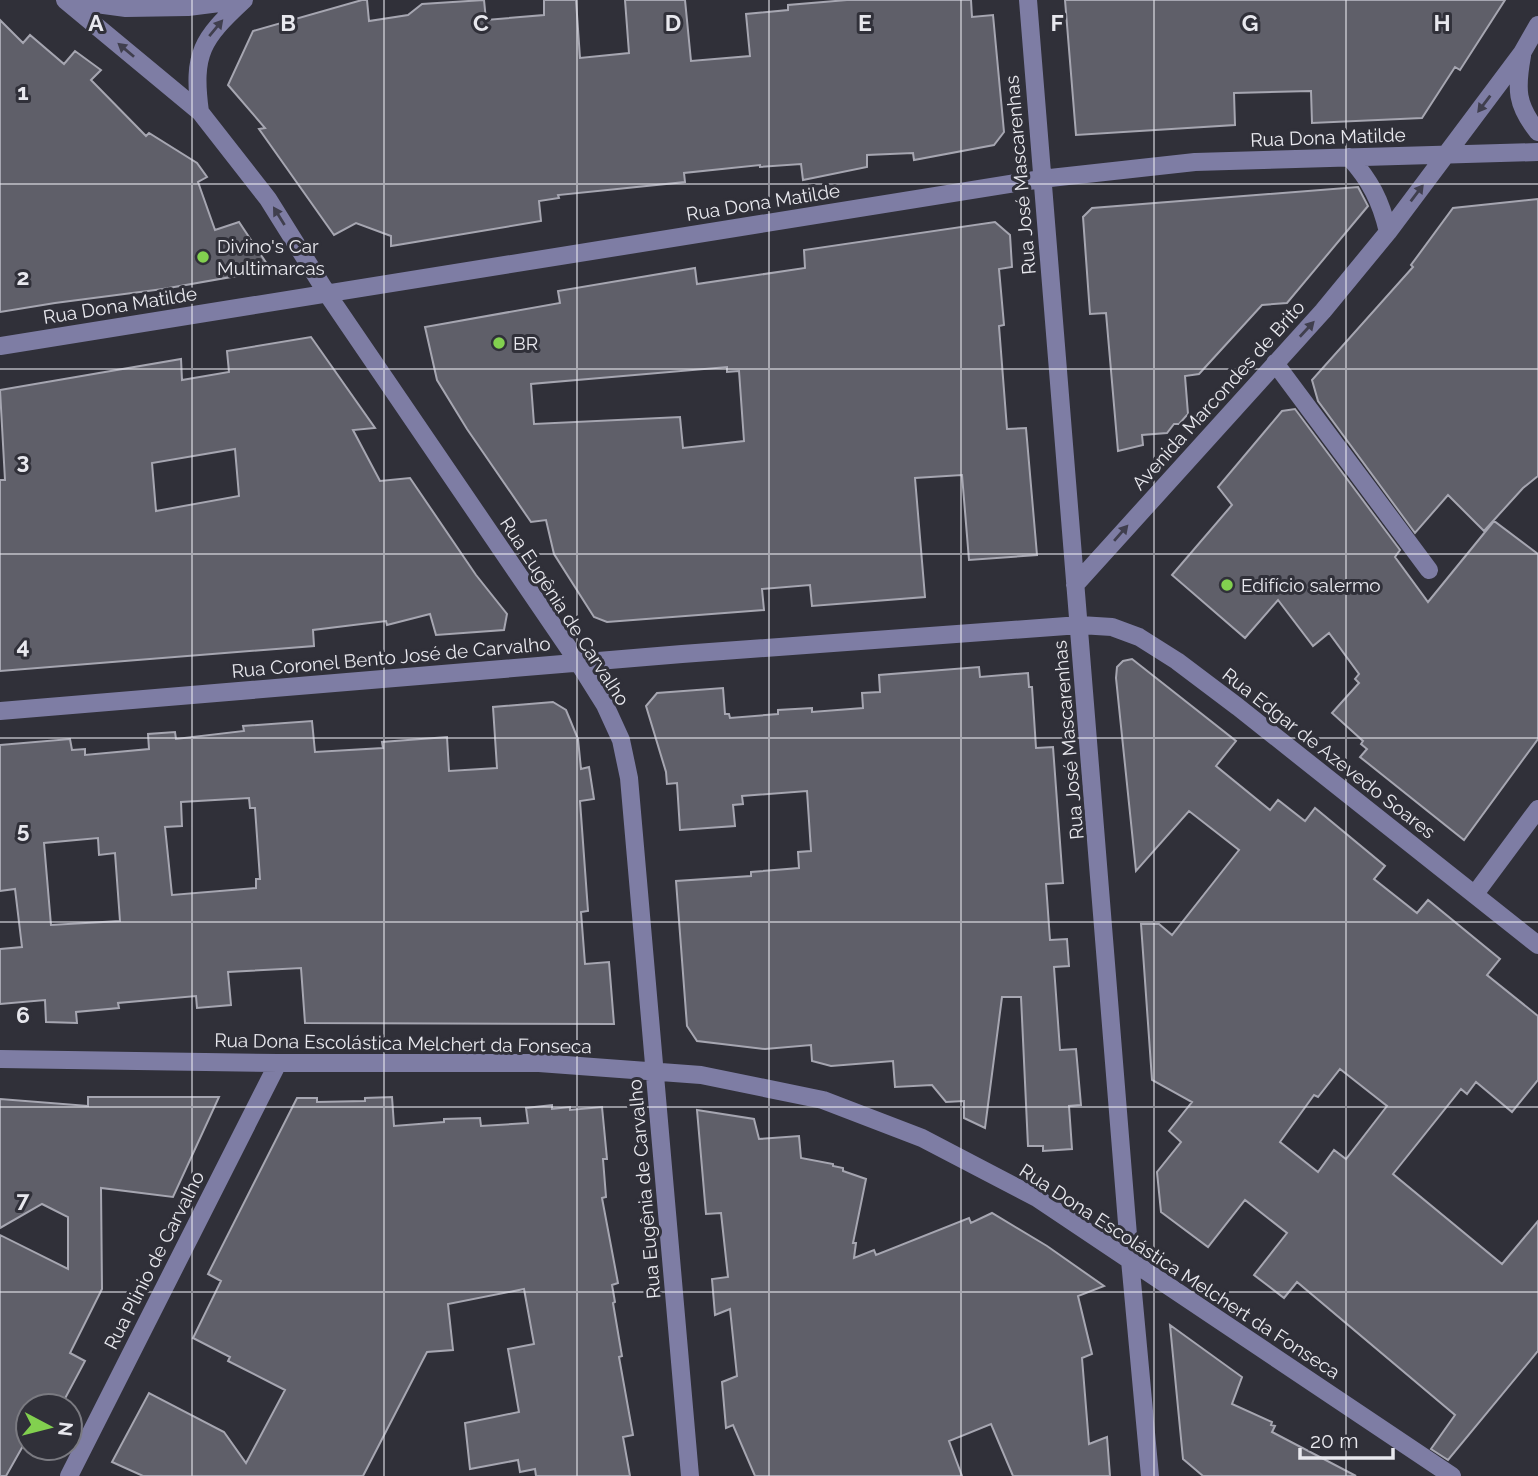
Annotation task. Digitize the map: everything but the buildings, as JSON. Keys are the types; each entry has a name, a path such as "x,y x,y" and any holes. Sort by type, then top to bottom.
{"street":[{"path":"66,0 126,8 187,7 243,0"},
{"name":"Rua Eugênia de Carvalho","path":"66,0 200,112 268,199 328,295 578,662 605,705 621,740 629,778 690,1476"},
{"path":"200,112 198,59 214,29 243,0"},
{"name":"Rua José Mascarenhas","path":"1028,0 1130,1260 1150,1476"},
{"name":"Avenida Marcondes de Brito","path":"1075,584 1324,311 1446,155 1522,53 1538,25"},
{"path":"1522,53 1517,89 1524,112 1538,132"},
{"name":"Rua Dona Matilde","path":"0,346 1041,179 1195,162 1538,152"},
{"path":"1349,157 1375,190 1388,232"},
{"path":"1275,363 1429,569"},
{"name":"Rua Coronel Bento José de Carvalho","path":"0,711 578,662 1080,625"},
{"name":"Rua Edgar de Azevedo Soares","path":"1080,625 1121,630 1139,637 1177,661 1538,945"},
{"path":"1475,894 1538,809"},
{"name":"Rua Dona Escolástica Melchert da Fonseca","path":"0,1059 539,1063 701,1075 823,1100 922,1138 1037,1198 1452,1476"},
{"name":"Rua Plinio de Carvalho","path":"69,1476 278,1063"}],"place":[{"name":"Divino's Car Multimarcas","path":"203,257"},
{"name":"BR","path":"499,343"},
{"name":"Edifício salermo","path":"1227,585"}]}
